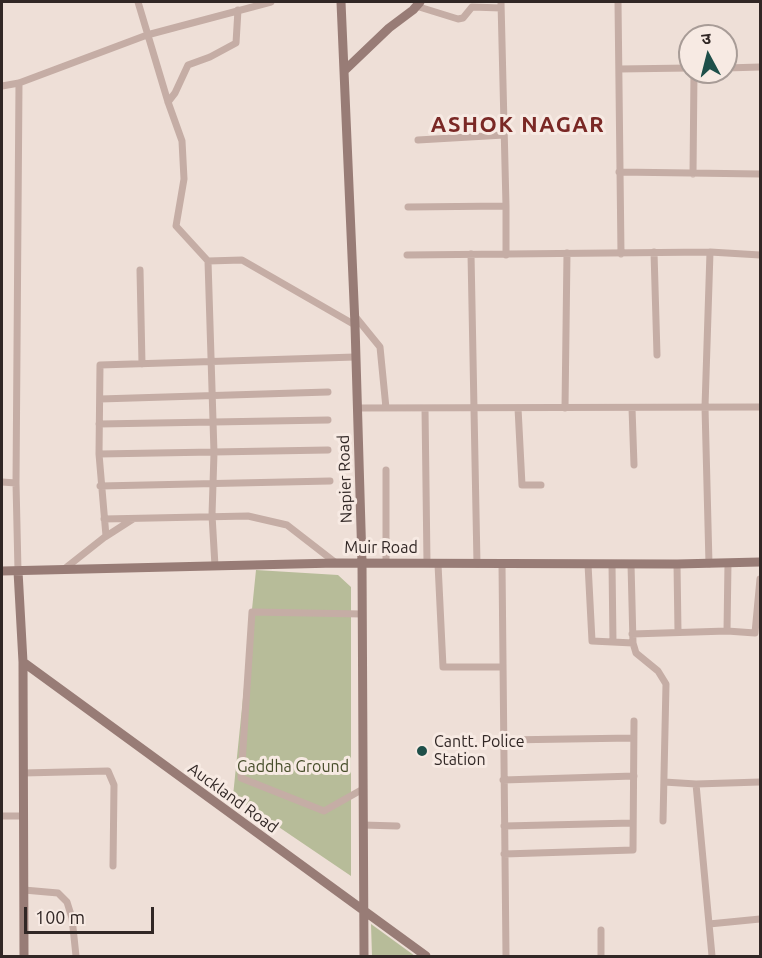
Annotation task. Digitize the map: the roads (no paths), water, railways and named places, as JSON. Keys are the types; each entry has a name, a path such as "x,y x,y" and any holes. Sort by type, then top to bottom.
{"street":[{"path":"138,2 168,102 183,141 184,179 176,226 208,261 214,453 212,515 215,566"},
{"path":"2,86 19,83 147,35 271,2"},
{"name":"Napier Road","path":"341,2 355,320 362,562 364,957"},
{"path":"618,2 621,254"},
{"path":"344,71 418,4 458,20 463,18 472,7 501,5 506,255"},
{"path":"168,102 175,93 188,65 210,57 236,43 238,10"},
{"path":"619,69 678,68"},
{"path":"738,68 760,68"},
{"path":"19,83 16,483 23,662 24,957"},
{"path":"693,174 694,84"},
{"path":"418,140 504,135"},
{"path":"620,172 760,174"},
{"path":"408,207 506,206"},
{"path":"654,252 657,355"},
{"path":"709,564 705,407 710,252"},
{"path":"407,255 710,252 760,255"},
{"path":"565,408 567,253"},
{"path":"471,254 477,564"},
{"path":"208,261 242,260 355,320 380,347 386,408"},
{"path":"140,270 142,364"},
{"path":"105,537 99,454 100,365 355,357"},
{"path":"100,399 328,392"},
{"path":"357,408 760,407"},
{"path":"425,408 427,563"},
{"path":"518,408 522,485 540,485"},
{"path":"632,408 634,465"},
{"path":"99,424 327,420"},
{"path":"99,454 327,450"},
{"path":"386,470 386,563"},
{"path":"100,486 330,481"},
{"path":"2,482 16,483"},
{"path":"104,519 248,516 287,525 336,562"},
{"path":"63,570 105,537 134,518"},
{"name":"Muir Road","path":"2,572 336,562 438,564 760,562"},
{"path":"727,631 728,563"},
{"path":"438,564 443,667 502,668"},
{"path":"502,564 506,957"},
{"path":"588,564 592,641 633,643"},
{"path":"612,564 613,642"},
{"path":"631,564 633,643 636,653 658,671 666,684 663,821"},
{"path":"677,564 678,632"},
{"path":"632,634 727,631 755,633 760,579"},
{"path":"362,614 252,612 241,778 324,811 363,789"},
{"name":"Auckland Road","path":"23,662 426,957"},
{"path":"504,854 633,850 634,721"},
{"path":"505,740 633,738"},
{"path":"23,773 108,771 114,784 113,866"},
{"path":"503,780 634,777"},
{"path":"664,782 696,784 760,782"},
{"path":"696,784 712,957"},
{"path":"2,816 23,816"},
{"path":"504,826 633,823"},
{"path":"363,825 397,826"},
{"path":"24,890 58,893 67,902 72,918 76,957"},
{"path":"709,924 760,919"},
{"path":"601,930 601,957"}],"place":[{"name":"Cantt. Police Station","path":"422,751"}],"district":[{"name":"ASHOK NAGAR","path":"518,125"}],"park label":[{"name":"Gaddha Ground","path":"293,767"}]}
